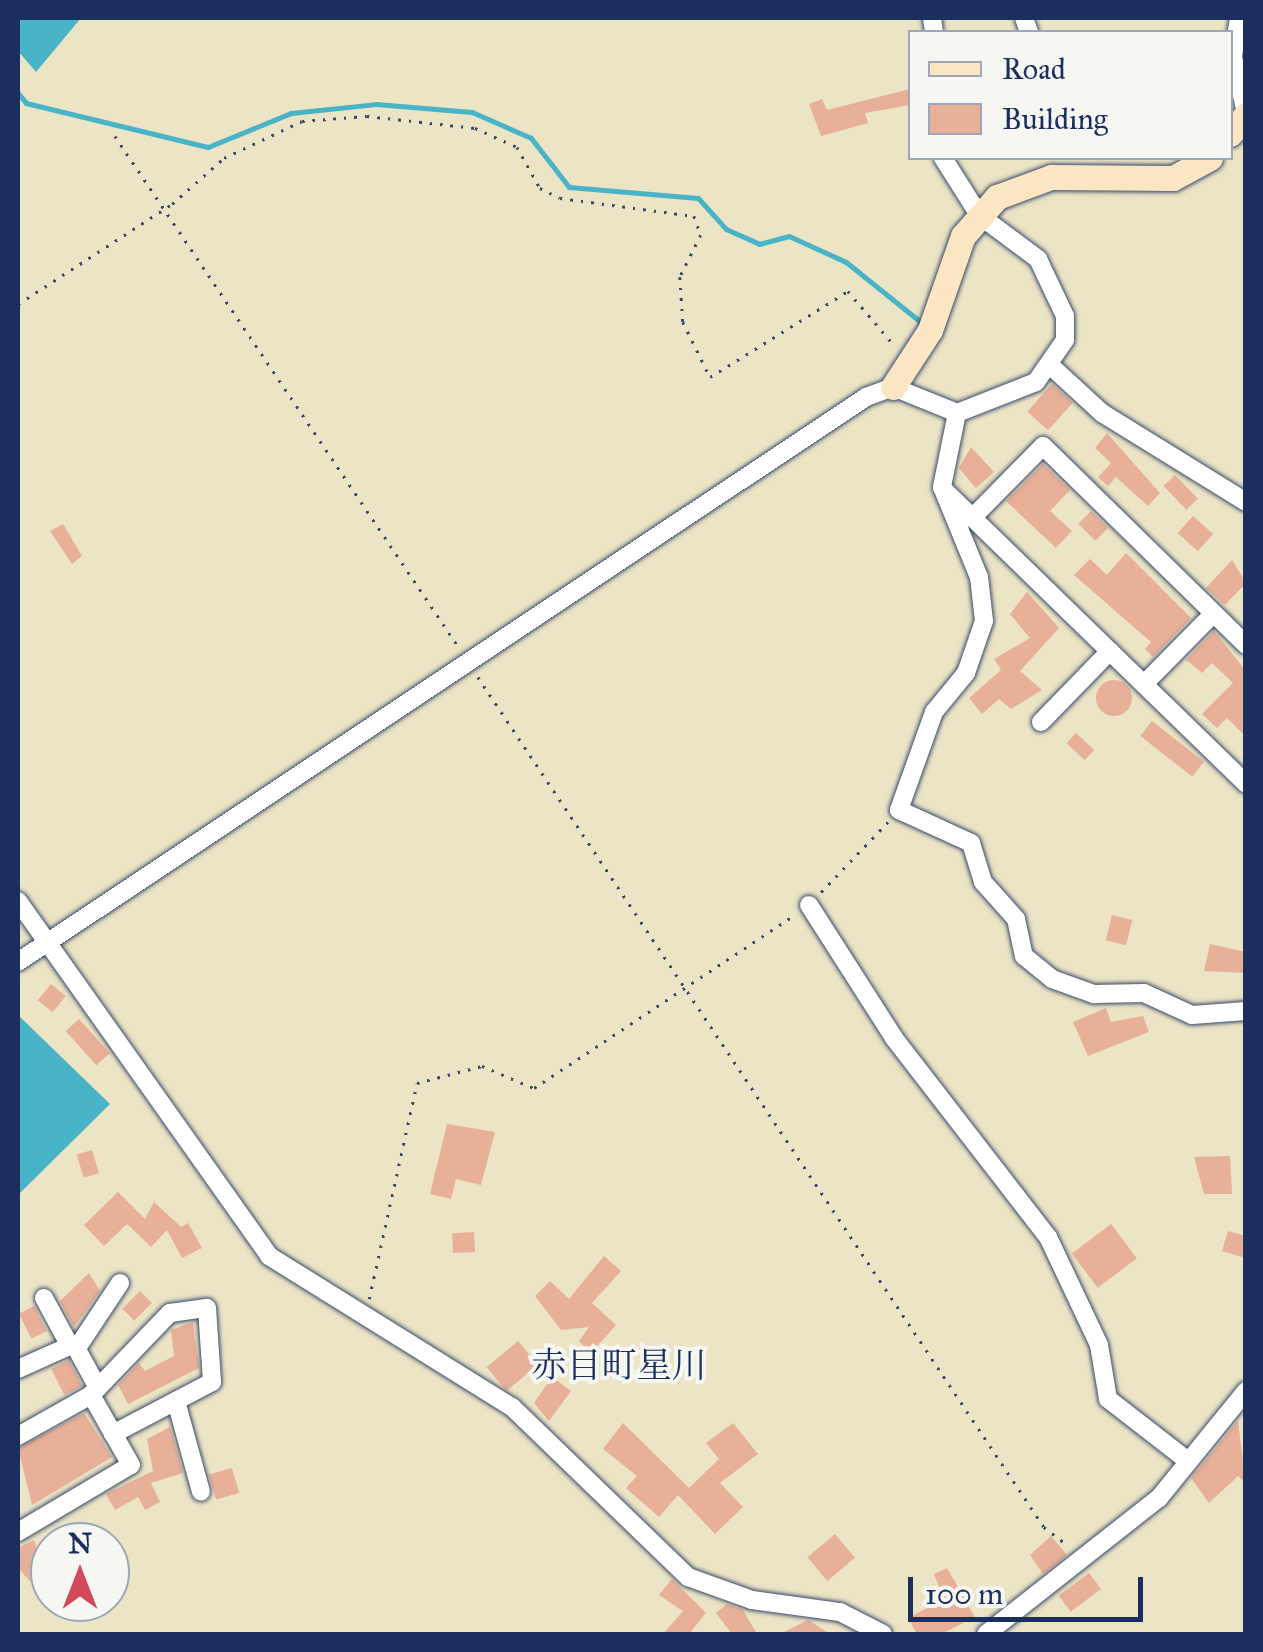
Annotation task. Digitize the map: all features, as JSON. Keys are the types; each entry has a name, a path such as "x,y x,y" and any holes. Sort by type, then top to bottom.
{"street":[{"path":"1239,18 1233,57 1246,114"},
{"path":"894,387 957,413 1053,368 1065,340 1058,300 1038,259 979,215 944,160"},
{"path":"18,962 469,662 894,387 979,215 1028,181 1151,182 1205,160"},
{"path":"1053,368 1102,412 1246,502"},
{"path":"957,413 942,488 979,576 984,621 966,672 934,712 899,810 970,842 983,882 1016,919 1024,956 1052,978 1094,994 1137,992 1192,1014 1246,1012"},
{"path":"972,518 1043,446 1246,645"},
{"path":"942,488 1246,784"},
{"path":"1144,684 1213,614"},
{"path":"1041,722 1110,651"},
{"path":"18,901 268,1256 512,1407 688,1578 752,1600 840,1612 883,1634"},
{"path":"808,906 883,1023 1048,1237 1099,1345 1108,1398 1188,1461"},
{"path":"18,1369 74,1347 120,1284"},
{"path":"18,1532 131,1466 74,1347 44,1298"},
{"path":"18,1436 94,1391 170,1313 206,1308 212,1382 113,1434"},
{"path":"986,1634 1084,1558 1188,1461 1246,1392"},
{"path":"176,1401 201,1492"}],"path":[{"path":"18,304 164,206 224,158 302,121 468,126 517,147 553,196 694,216 701,235 680,277 683,322 704,374 718,376 848,291 909,363"},
{"path":"116,136 1044,1527 1084,1558"},
{"path":"365,1316 417,1084 482,1066 534,1088 808,906 899,810"}],"water":[{"path":"18,18 81,18 36,72 18,51"},
{"path":"18,1015 110,1104 18,1195"}],"building":[{"path":"908,90 908,105 865,113 868,123 821,136 809,104 822,99 827,110"},
{"path":"1052,384 1073,403 1048,430 1027,411"},
{"path":"1107,433 1160,493 1148,506 1116,477 1108,486 1098,477 1111,463 1095,448"},
{"path":"971,447 994,472 976,488 959,468"},
{"path":"1043,464 1070,490 1050,511 1072,531 1056,548 1006,501"},
{"path":"1175,475 1198,499 1186,510 1163,486"},
{"path":"1091,511 1108,528 1095,541 1078,524"},
{"path":"1193,516 1213,534 1198,551 1178,533"},
{"path":"63,524 82,556 72,564 50,531"},
{"path":"1126,553 1191,618 1153,657 1145,649 1151,642 1074,575 1090,559 1107,575"},
{"path":"1232,560 1246,583 1225,605 1206,588"},
{"path":"1027,592 1059,628 1020,671 1042,690 1011,709 999,699 982,714 969,698 1001,670 994,659 1030,638 1010,614"},
{"path":"1214,631 1246,671 1246,737 1227,718 1217,728 1202,714 1233,683 1212,663 1202,673 1186,660"},
{"path":"1114,680 1127,685 1132,698 1127,711 1114,716 1101,711 1096,698 1101,685"},
{"path":"1152,721 1204,762 1192,777 1140,736"},
{"path":"1076,733 1094,750 1085,760 1066,743"},
{"path":"1112,915 1132,920 1126,945 1106,940"},
{"path":"1210,944 1246,952 1246,973 1204,971"},
{"path":"51,984 66,996 53,1012 38,1000"},
{"path":"1106,1008 1111,1022 1143,1016 1149,1032 1088,1056 1073,1022"},
{"path":"79,1019 110,1053 96,1065 66,1031"},
{"path":"447,1124 495,1132 481,1185 456,1179 451,1199 430,1194"},
{"path":"92,1150 99,1173 84,1178 77,1155"},
{"path":"1230,1156 1232,1194 1204,1194 1194,1157"},
{"path":"118,1192 145,1219 154,1202 181,1227 188,1223 202,1248 182,1258 167,1230 151,1247 127,1224 104,1246 84,1225"},
{"path":"1111,1224 1137,1258 1098,1288 1072,1253"},
{"path":"1228,1231 1246,1236 1246,1258 1222,1251"},
{"path":"474,1232 475,1252 453,1253 452,1233"},
{"path":"604,1256 621,1271 592,1303 616,1325 591,1353 579,1341 589,1327 561,1330 535,1296 550,1281 569,1299"},
{"path":"89,1273 100,1291 74,1327 60,1301"},
{"path":"140,1291 152,1303 134,1321 122,1309"},
{"path":"34,1306 47,1331 32,1339 19,1314"},
{"path":"193,1322 199,1368 128,1404 118,1385 139,1363 145,1371 174,1356 171,1330"},
{"path":"518,1341 538,1365 507,1391 487,1367"},
{"path":"69,1360 82,1386 64,1395 51,1369"},
{"path":"552,1377 571,1391 549,1421 534,1403"},
{"path":"84,1413 112,1457 32,1505 18,1448"},
{"path":"1238,1421 1246,1484 1238,1476 1209,1503 1191,1478"},
{"path":"623,1423 689,1488 719,1459 706,1443 733,1423 758,1454 720,1483 743,1507 715,1534 678,1495 659,1517 626,1488 637,1476 603,1449"},
{"path":"170,1427 183,1473 151,1483 160,1502 145,1510 138,1497 115,1510 106,1494 153,1471 147,1439"},
{"path":"232,1468 239,1493 216,1500 209,1475"},
{"path":"835,1534 855,1558 827,1581 807,1557"},
{"path":"1051,1536 1067,1555 1043,1574 1030,1555"},
{"path":"30,1542 30,1581 18,1568 18,1548"},
{"path":"947,1568 975,1617 941,1634 917,1634 908,1618 944,1599 934,1574"},
{"path":"1089,1573 1101,1589 1071,1612 1059,1596"},
{"path":"672,1579 706,1613 689,1634 663,1634 683,1611 659,1595"},
{"path":"727,1604 743,1610 757,1634 732,1634 716,1613"},
{"path":"808,1620 830,1634 780,1634"}],"waterway":[{"path":"18,93 26,103 208,147 291,113 376,104 472,112 531,138 569,187 698,198 726,229 759,244 789,236 846,262 922,323"}],"district":[{"name":"赤目町星川","path":"619,1366"}]}
